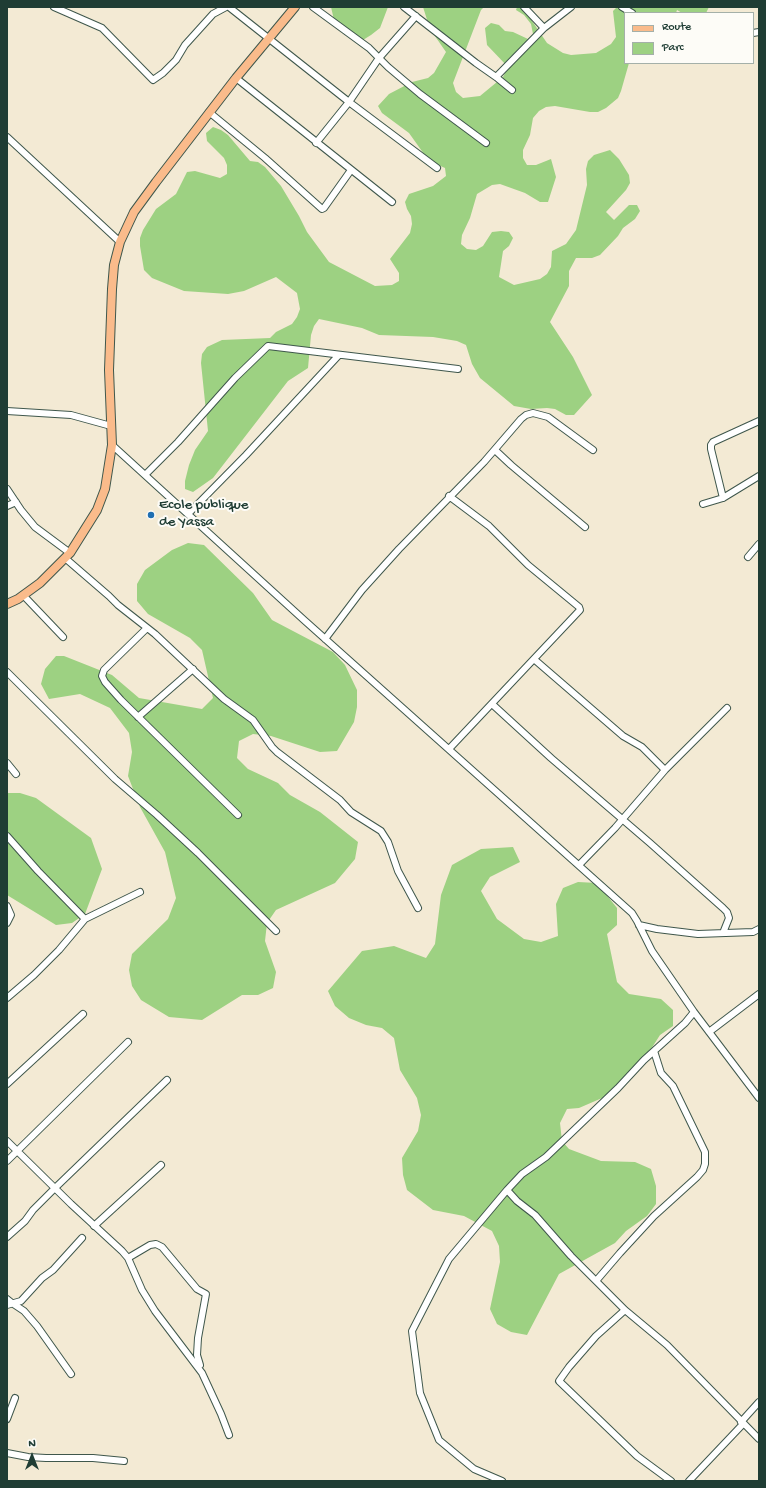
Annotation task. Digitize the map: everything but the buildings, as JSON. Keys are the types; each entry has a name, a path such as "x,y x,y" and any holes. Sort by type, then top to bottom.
{"main road":[{"path":"7,604 40,583 68,556 97,510 105,489 112,445 109,370 114,265 120,242 134,212 209,112 295,7"}],"street":[{"path":"54,7 102,28 153,80 163,73 176,60 185,45 213,14 226,7"},
{"path":"230,7 349,102 437,168"},
{"path":"313,7 369,48 420,94 486,144"},
{"path":"404,7 476,63 496,76 512,90"},
{"path":"524,7 544,28"},
{"path":"496,76 544,28 571,7"},
{"path":"316,143 349,102 380,58 416,16"},
{"path":"236,78 392,202"},
{"path":"209,112 265,158 322,209 351,170"},
{"path":"7,137 120,242"},
{"path":"145,475 266,347 458,369"},
{"path":"188,514 246,455 338,356"},
{"path":"7,411 71,415 111,426"},
{"path":"325,639 362,590 495,450 526,415 533,413 548,417 592,450"},
{"path":"723,498 711,445 713,442 759,421"},
{"path":"112,445 325,639 632,914 648,945 694,1012 759,1098"},
{"path":"495,450 585,527"},
{"path":"703,504 723,498 759,476"},
{"path":"7,489 36,527 118,605 148,628 224,699 254,720 277,752 340,800 351,812 381,831 388,842 398,871 418,908"},
{"path":"449,750 535,660 579,612 580,609 528,565 485,523 450,496"},
{"path":"7,506 16,502"},
{"path":"748,557 759,544"},
{"path":"23,595 63,637"},
{"path":"148,628 103,672 102,676 105,682 138,717 238,815"},
{"path":"535,660 623,736 642,748 665,770"},
{"path":"138,717 192,669"},
{"path":"7,672 115,779 186,842 276,931"},
{"path":"492,704 551,758 723,908 727,912 728,918 723,933"},
{"path":"579,865 665,770 727,708"},
{"path":"7,763 16,774"},
{"path":"7,836 38,871 85,919"},
{"path":"7,998 34,975 59,950 85,919 140,892"},
{"path":"7,906 11,915 7,923"},
{"path":"639,925 657,929 698,934 753,932 759,930"},
{"path":"710,1032 759,994"},
{"path":"502,1481 474,1469 439,1440 420,1393 412,1331 449,1259 507,1190 522,1174 546,1157 654,1051 681,1027 694,1012"},
{"path":"7,1084 83,1014"},
{"path":"7,1161 128,1042"},
{"path":"596,1281 620,1252 654,1216 698,1177 705,1164 705,1152 673,1086 661,1073 654,1051"},
{"path":"7,1237 25,1221 55,1188 167,1080"},
{"path":"7,1141 128,1258 142,1290 155,1311 202,1373"},
{"path":"94,1226 161,1165"},
{"path":"507,1190 517,1201 535,1215 571,1256 625,1310 667,1346 759,1439"},
{"path":"9,1302 21,1301 42,1278 53,1270 82,1238"},
{"path":"128,1258 150,1245 156,1244 162,1247 197,1289 206,1294 198,1338 197,1355 202,1373 229,1435"},
{"path":"9,1302 24,1311 37,1326 71,1374"},
{"path":"625,1310 596,1336 568,1367 559,1381 637,1456 670,1481"},
{"path":"7,1419 14,1398"},
{"path":"689,1481 742,1423 759,1402"},
{"path":"7,1453 28,1457 124,1460"}],"green space":[{"path":"331,7 388,7 380,28 363,40 334,20"},
{"path":"423,7 484,7 481,10 453,83 456,92 463,98 480,96 503,77 508,67 487,45 485,28 491,23 499,25 505,31 513,32 528,39 533,34 531,24 524,15 516,10 517,7 528,7 532,21 547,43 563,53 571,55 596,53 611,44 616,37 613,11 617,7 709,7 706,12 680,12 677,10 676,12 624,12 624,64 629,64 618,98 606,108 598,112 555,106 546,107 539,111 533,118 530,135 523,150 523,158 527,165 536,165 551,159 556,177 548,202 540,202 525,193 500,184 492,185 477,194 470,218 462,235 461,244 467,249 476,250 483,246 492,232 509,232 513,238 509,246 503,251 499,277 514,285 540,279 547,274 551,267 552,251 566,244 576,230 587,185 586,169 588,161 594,155 610,150 619,159 629,175 630,183 626,190 606,212 614,220 629,205 637,205 640,211 635,219 623,228 618,236 600,255 592,258 576,258 569,271 569,286 550,322 573,357 592,395 574,415 566,415 555,409 531,409 514,406 480,378 472,364 466,345 457,341 433,337 379,335 362,328 319,319 314,326 311,335 308,368 288,381 213,478 193,492 185,489 185,481 189,465 195,450 208,431 201,363 202,354 207,347 222,340 270,338 276,332 292,324 300,309 297,293 276,277 244,291 228,294 184,291 152,278 144,270 140,246 140,238 143,230 156,209 176,194 187,172 195,171 220,178 227,174 227,165 224,158 207,141 206,133 213,127 228,135 250,161 258,162 265,167 281,186 307,232 329,262 375,286 392,285 399,281 399,273 390,259 410,233 412,224 411,216 405,202 409,194 433,186 446,176 445,168 429,161 409,133 382,113 378,106 389,94 412,82 428,78 434,73 446,52 430,29"},
{"path":"188,543 204,545 253,593 272,620 333,652 345,665 357,690 357,707 354,722 337,751 320,752 271,736 253,734 239,741 237,758 248,769 278,783 290,795 320,812 358,842 355,859 335,883 276,910 267,923 265,941 276,972 273,988 258,995 242,995 202,1020 169,1017 141,1000 132,986 129,970 132,954 168,919 176,898 165,852 140,807 128,776 132,752 129,733 110,708 80,694 49,699 41,684 45,669 56,656 64,656 112,675 139,698 202,709 213,698 202,650 190,638 148,614 137,601 137,584 145,570 172,550"},
{"path":"7,793 20,793 36,798 91,838 102,869 85,914 72,923 56,925 7,895"},
{"path":"513,847 520,862 490,877 481,891 497,919 524,939 541,942 558,936 556,904 563,888 578,882 597,883 617,908 617,925 607,934 617,982 629,994 661,999 673,1010 673,1026 660,1035 644,1060 609,1095 579,1108 567,1109 560,1123 562,1141 569,1149 601,1161 635,1162 651,1169 656,1186 656,1204 647,1216 626,1231 615,1243 559,1274 527,1335 511,1332 497,1324 490,1309 500,1262 499,1246 492,1231 464,1216 433,1210 407,1190 403,1175 402,1158 418,1131 421,1115 417,1098 400,1070 394,1038 382,1028 366,1025 349,1018 335,1006 328,991 362,951 394,946 426,958 435,944 441,895 452,865 481,849"}],"place":[{"name":"Ecole publique de Yassa","path":"151,515"}]}
